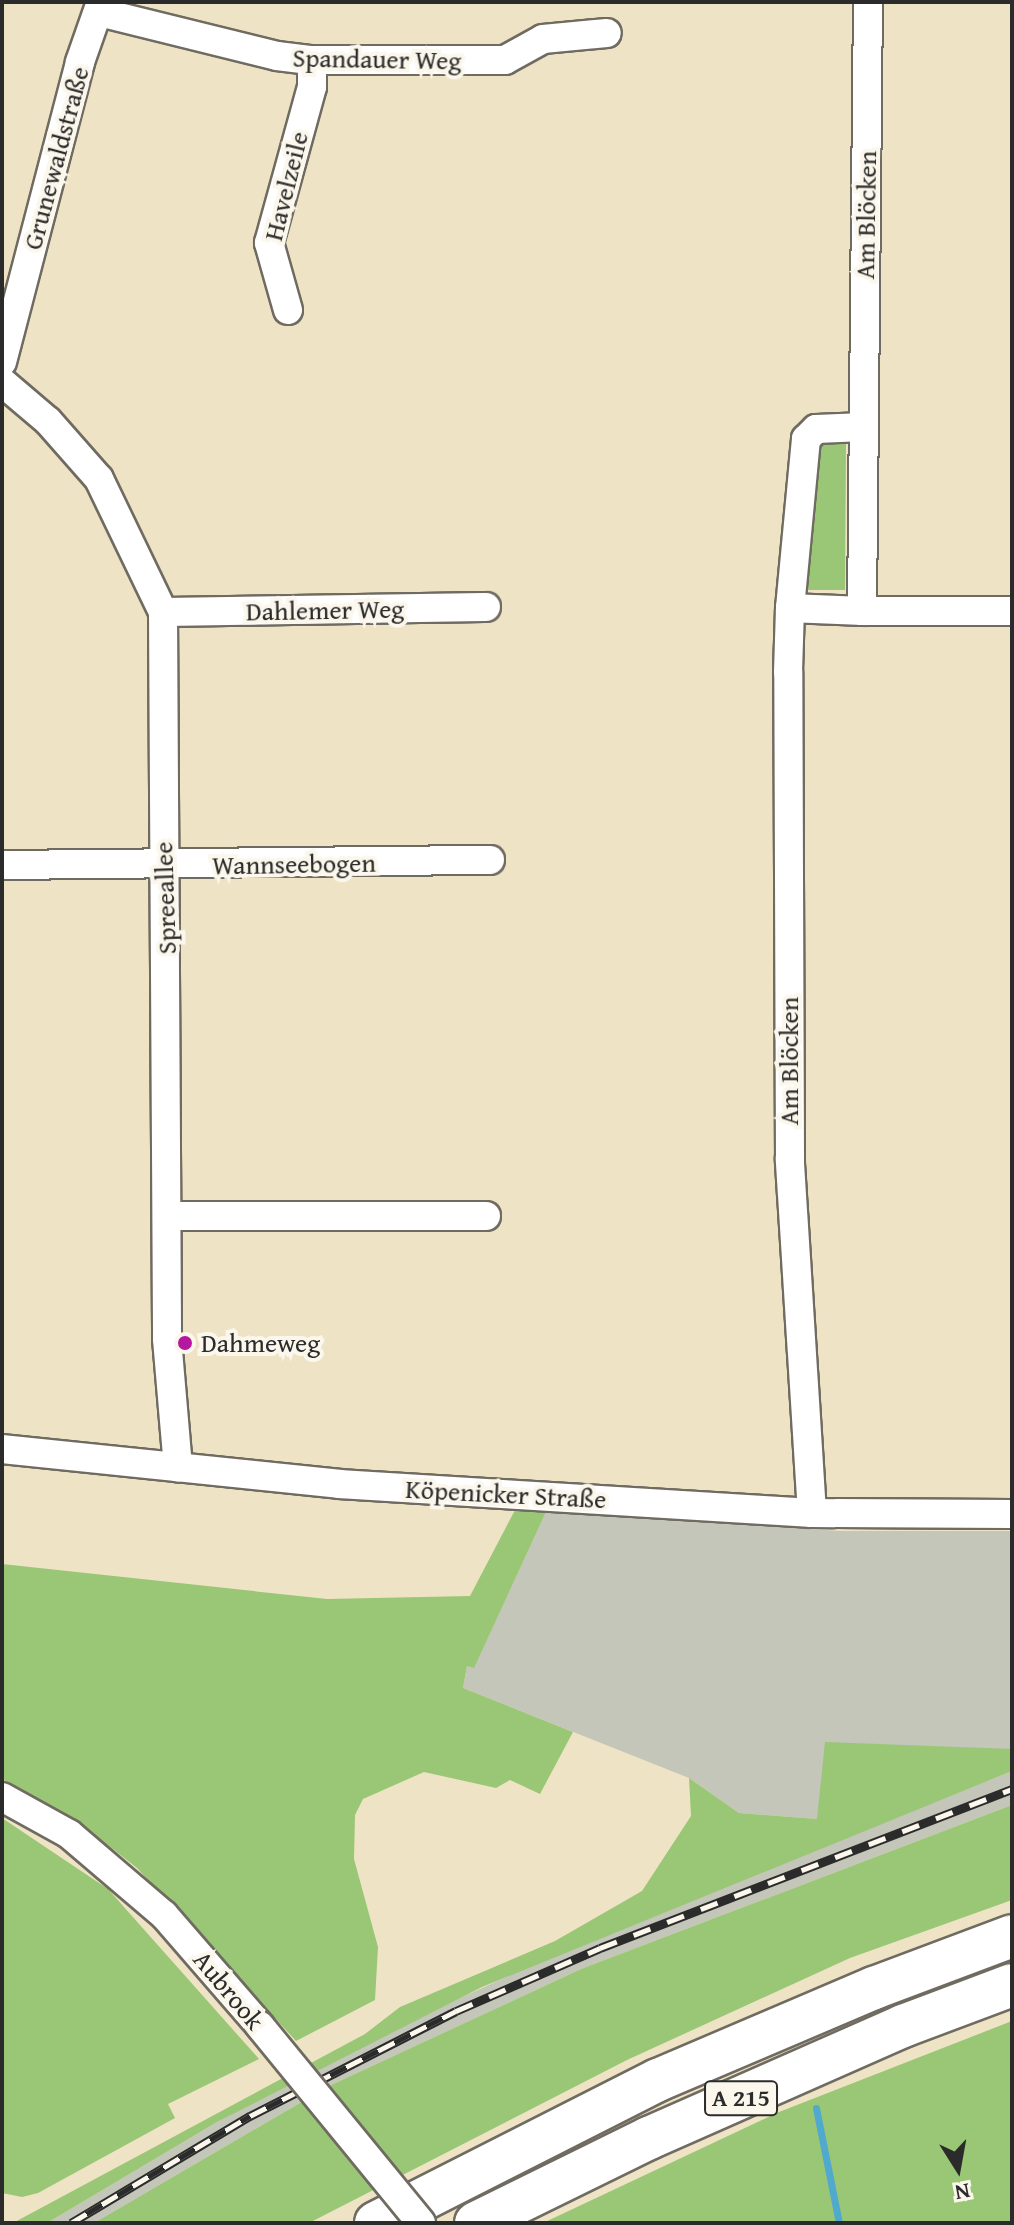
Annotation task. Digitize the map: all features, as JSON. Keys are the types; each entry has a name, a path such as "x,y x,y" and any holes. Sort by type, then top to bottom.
{"highway":[{"name":"A 215","path":"376,2223 658,2080 861,1993 1012,1936"},
{"name":"A 215","path":"476,2223 649,2138 903,2026 1012,1985"}],"street":[{"name":"Am Blöcken","path":"862,611 868,2"},
{"name":"Spandauer Weg","path":"100,7 277,56 312,60 505,60 543,39 607,33"},
{"name":"Grunewaldstraße","path":"2,362 80,62 100,7"},
{"name":"Havelzeile","path":"288,310 269,243 312,87 312,60"},
{"name":"Spreeallee","path":"2,382 48,421 99,479 163,612 162,866 169,988 167,1339 178,1468"},
{"name":"Am Blöcken","path":"812,1513 790,1160 790,608 806,439 816,429 864,427"},
{"name":"Dahlemer Weg","path":"163,612 486,607"},
{"path":"790,608 1012,611"},
{"name":"Wannseebogen","path":"2,865 162,866 490,860"},
{"path":"167,1216 486,1216"},
{"name":"Köpenicker Straße","path":"2,1449 339,1484 812,1513 1012,1514"},
{"name":"Aubrook","path":"2,1797 69,1834 164,1915 260,2026 421,2223"}],"shaded area":[{"path":"546,1512 841,1531 1012,1531 1012,1749 817,1819 739,1813 689,1778 463,1688 467,1666 474,1667"},
{"path":"1012,1771 1012,1805 581,1969 329,2086 94,2223 47,2223 217,2122 410,2021 561,1952"}],"green space":[{"path":"820,441 846,441 845,590 799,590"},
{"path":"515,1510 546,1512 474,1668 467,1666 463,1688 573,1732 540,1794 510,1780 496,1788 424,1772 363,1799 355,1815 354,1859 378,1947 375,2000 296,2041 137,1868 81,1824 2,1779 2,1564 327,1599 470,1596"},
{"path":"825,1742 1012,1749 1012,1771 482,1987 217,2122 47,2223 13,2223 365,2034 400,2007 555,1941 642,1891 691,1816 689,1778 739,1813 817,1819"},
{"path":"1012,1805 1012,1900 850,1958 627,2060 309,2223 94,2223 329,2086 581,1969"},
{"path":"2,1818 108,1889 259,2059 168,2104 175,2118 38,2193 22,2197 2,2193"},
{"path":"1012,2021 1012,2223 543,2223 779,2112"}],"waterway":[{"path":"816,2108 839,2223"}],"railway":[{"path":"71,2223 250,2116 456,2011 600,1948 1012,1789"}],"place":[{"name":"Dahmeweg","path":"185,1343"}]}
